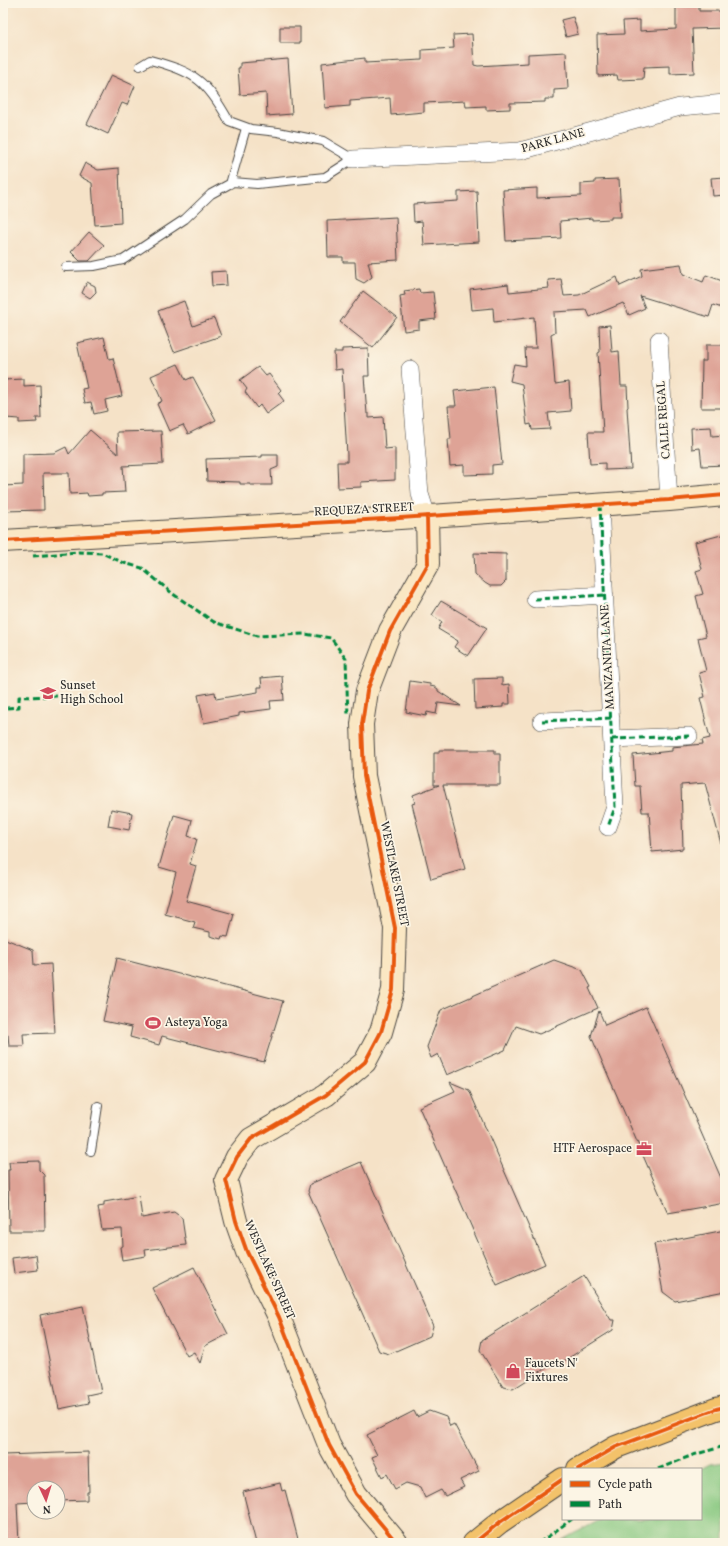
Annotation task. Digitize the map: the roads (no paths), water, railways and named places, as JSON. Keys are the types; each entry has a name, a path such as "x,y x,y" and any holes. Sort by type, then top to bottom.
{"main road":[{"path":"580,1468 616,1447 716,1409 725,1407"},
{"path":"474,1543 500,1522 562,1480"}],"street":[{"name":"PARK LANE","path":"353,159 520,151 680,107 725,103"},
{"name":"CALLE REGAL","path":"659,340 669,500"},
{"path":"410,369 420,494 427,516"},
{"name":"REQUEZA STREET","path":"3,541 600,505 725,495"},
{"name":"MANZANITA LANE","path":"600,505 615,807 608,827"},
{"name":"WESTLAKE STREET","path":"397,1543 356,1494 329,1445 279,1317 247,1252 236,1221 226,1180 237,1156 251,1139 326,1095 365,1062 380,1032 387,1011 393,990 395,928 364,776 362,724 367,691 390,631 428,564 427,516"},
{"name":"MANZANITA LANE","path":"535,599 605,595"},
{"name":"MANZANITA LANE","path":"542,721 611,718"},
{"path":"612,739 689,736"}],"lane":[{"path":"66,267 94,266 123,260 185,219 211,194 233,182 257,184 325,177 353,159 323,140 246,128 229,121 217,99 199,79 172,66 150,60 140,66"},
{"path":"230,184 246,128"},
{"path":"91,1151 98,1106"}],"place":[{"name":"Sunset High School","path":"48,693"},
{"name":"Asteya Yoga","path":"153,1023"},
{"name":"HTF Aerospace","path":"644,1149"},
{"name":"Faucets N' Fixtures","path":"513,1371"}]}
